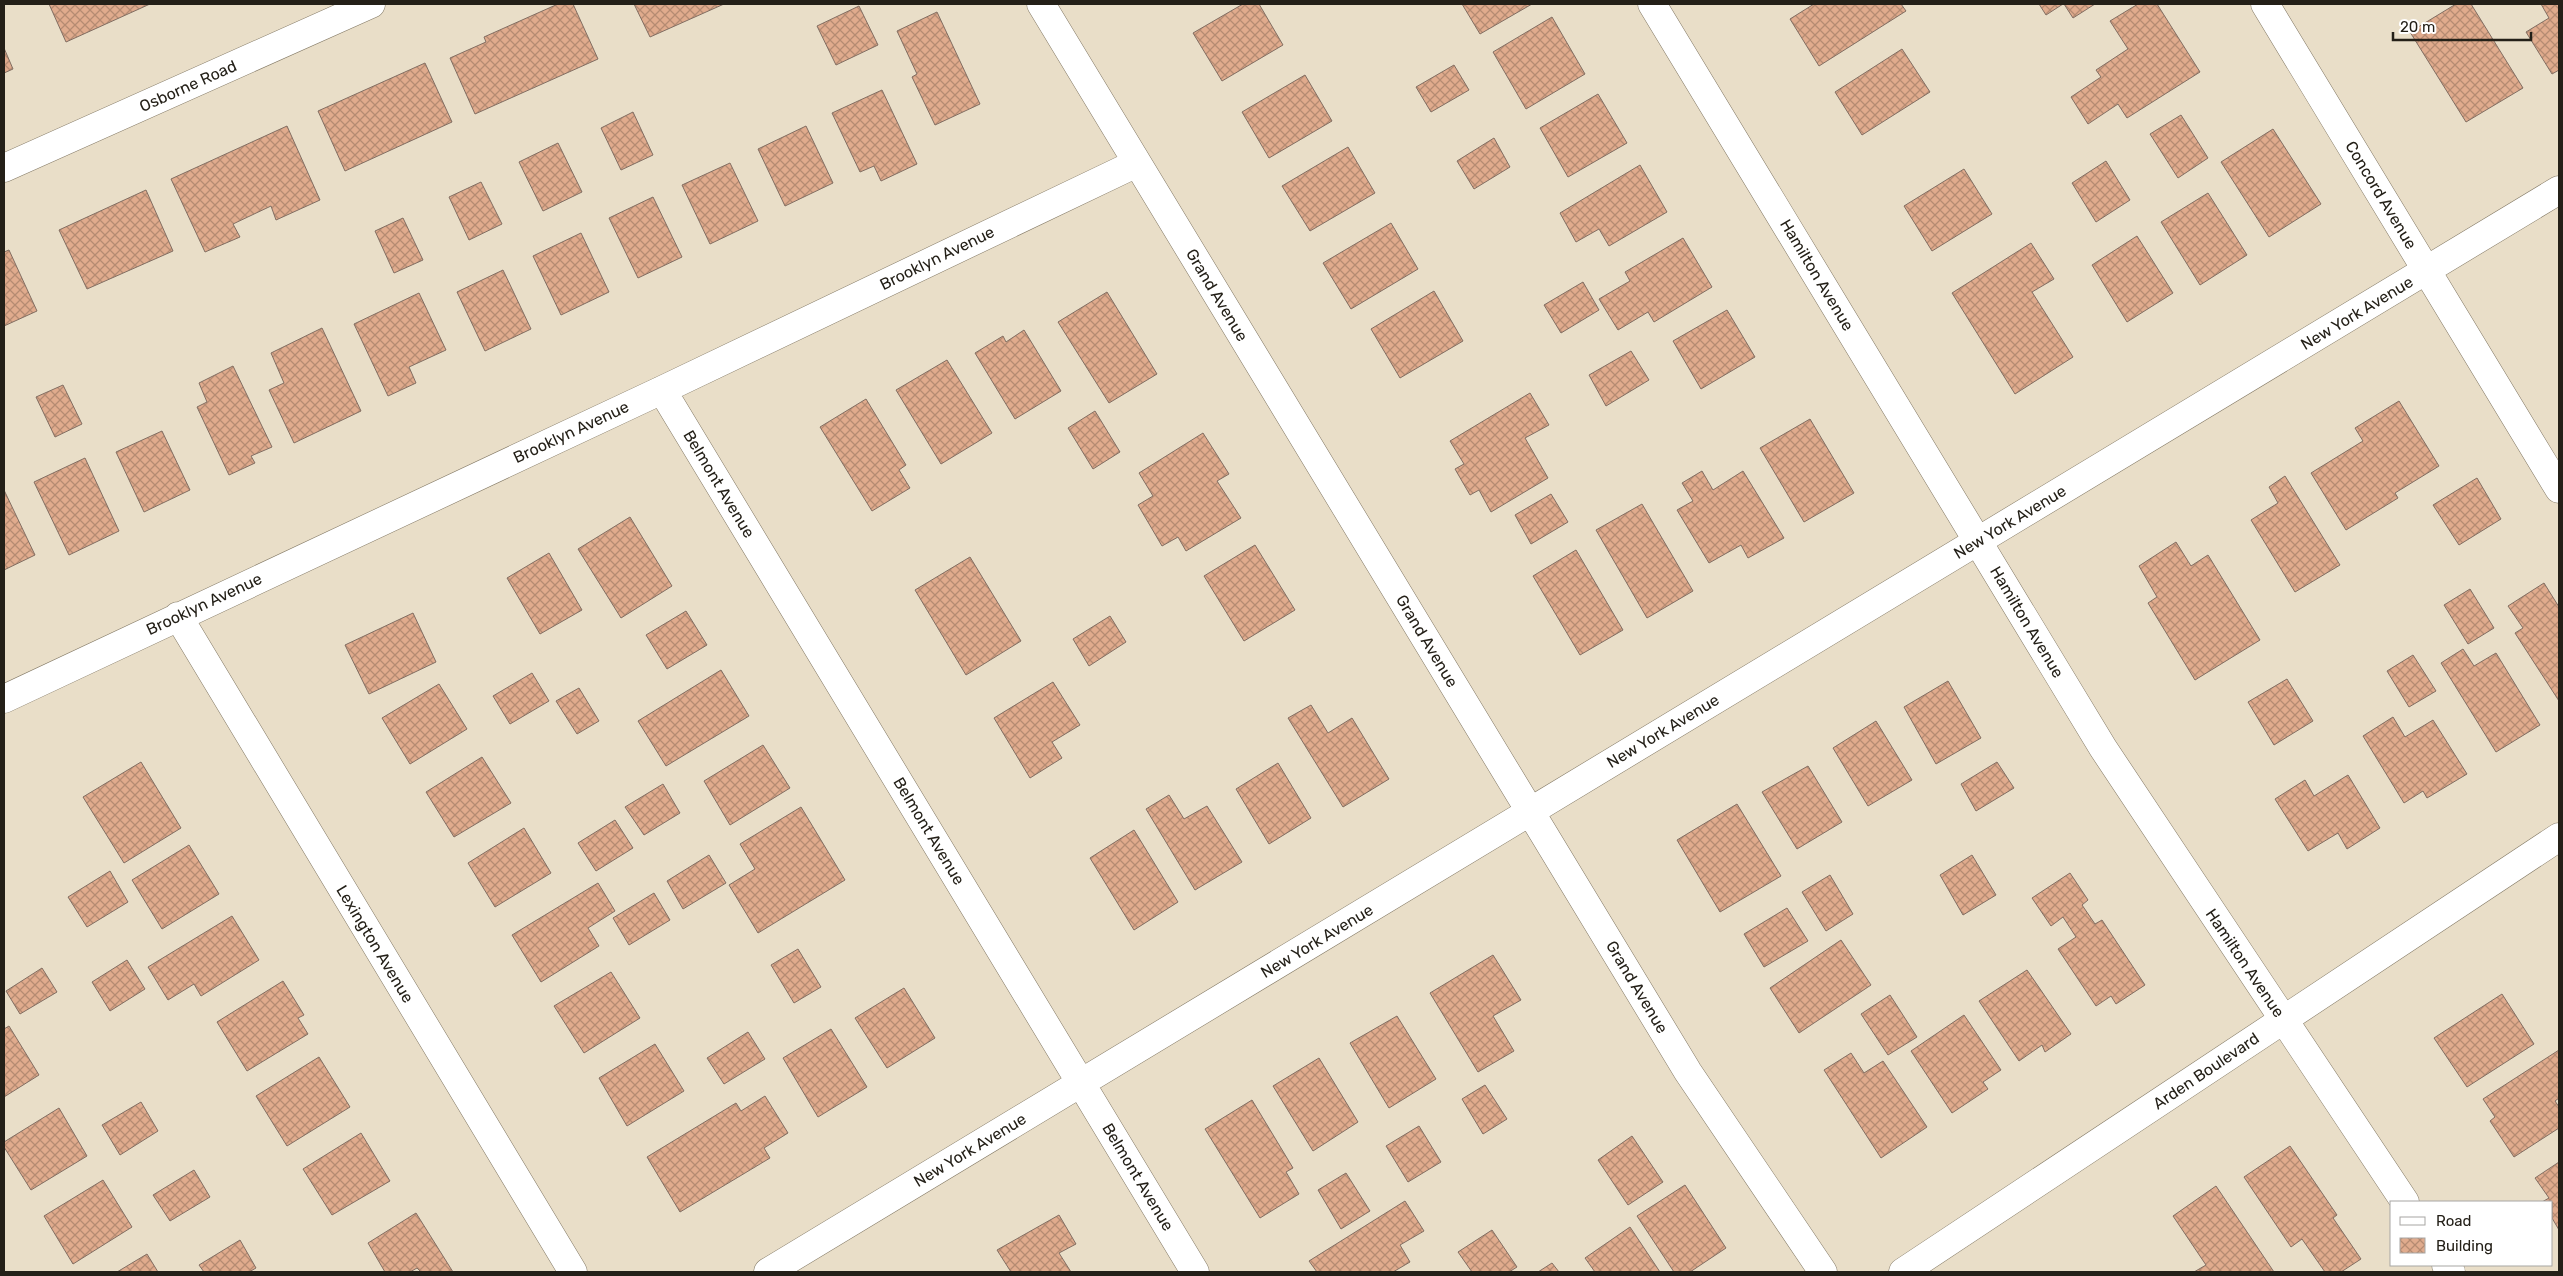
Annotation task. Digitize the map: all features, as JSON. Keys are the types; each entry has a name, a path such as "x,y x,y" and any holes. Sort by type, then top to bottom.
{"street":[{"name":"Osborne Road","path":"4,168 371,4"},
{"name":"Grand Avenue","path":"1041,4 1688,1072 1823,1272"},
{"name":"Hamilton Avenue","path":"1652,4 2103,748 2404,1201"},
{"name":"Concord Avenue","path":"2265,4 2559,489"},
{"name":"Brooklyn Avenue","path":"4,700 178,616 662,390 1137,163"},
{"name":"New York Avenue","path":"768,1272 2559,190"},
{"name":"Belmont Avenue","path":"662,390 1196,1272"},
{"name":"Lexington Avenue","path":"178,616 573,1272"},
{"name":"Arden Boulevard","path":"1903,1272 2559,837"}],"building":[{"path":"49,4 150,4 66,42"},
{"path":"558,4 573,4 598,59 475,114 450,58 486,42 484,37"},
{"path":"634,4 724,4 650,37"},
{"path":"1243,4 1259,4 1283,45 1222,81 1193,33"},
{"path":"1462,4 1532,4 1480,34"},
{"path":"1814,4 1901,4 1906,11 1819,66 1790,19"},
{"path":"2039,4 2063,4 2046,15"},
{"path":"2064,4 2095,4 2073,18"},
{"path":"2138,4 2157,4 2200,72 2127,118 2118,104 2088,124 2071,97 2101,77 2096,70 2128,49 2110,21"},
{"path":"2456,4 2471,4 2523,88 2466,122 2410,32"},
{"path":"2541,4 2559,4 2559,70 2552,74 2526,32 2549,18"},
{"path":"859,6 878,45 836,65 817,26"},
{"path":"937,12 980,104 935,125 912,77 917,74 897,31"},
{"path":"1552,17 1585,74 1526,109 1493,52"},
{"path":"4,48 13,69 4,73"},
{"path":"1902,49 1930,92 1862,135 1835,92"},
{"path":"425,63 452,122 345,171 318,111"},
{"path":"1454,65 1469,90 1431,112 1416,87"},
{"path":"1305,75 1332,121 1269,158 1242,112"},
{"path":"882,90 917,164 881,181 874,166 860,172 832,113"},
{"path":"1598,94 1627,143 1568,177 1540,128"},
{"path":"633,112 653,155 621,170 601,128"},
{"path":"2181,115 2208,158 2178,178 2150,134"},
{"path":"287,126 320,200 276,220 271,206 233,224 240,237 205,252 171,179"},
{"path":"806,126 833,183 785,206 758,149"},
{"path":"2273,129 2321,204 2269,237 2221,162"},
{"path":"1494,138 1510,167 1474,189 1457,161"},
{"path":"558,143 582,192 543,211 519,162"},
{"path":"1348,147 1375,193 1310,231 1282,186"},
{"path":"2106,161 2130,200 2096,222 2072,183"},
{"path":"730,163 758,221 710,244 682,185"},
{"path":"1640,165 1667,212 1609,246 1599,229 1576,242 1560,213"},
{"path":"1964,169 1992,214 1932,251 1904,206"},
{"path":"481,182 502,224 469,240 449,197"},
{"path":"146,190 173,251 87,289 59,230"},
{"path":"2208,193 2247,255 2200,285 2161,222"},
{"path":"653,197 682,257 638,278 609,218"},
{"path":"403,218 423,260 394,273 375,231"},
{"path":"1391,223 1418,269 1351,309 1323,263"},
{"path":"581,233 609,292 561,315 533,256"},
{"path":"2137,236 2173,293 2127,322 2092,265"},
{"path":"1683,238 1712,287 1654,322 1648,312 1618,330 1599,299 1630,281 1625,272"},
{"path":"2031,243 2054,279 2032,292 2073,357 2015,394 1952,293"},
{"path":"9,250 37,311 4,326 4,252"},
{"path":"503,270 531,329 485,351 457,292"},
{"path":"1583,282 1599,310 1561,333 1544,305"},
{"path":"1434,291 1463,341 1400,378 1371,329"},
{"path":"1107,292 1157,374 1109,403 1058,322"},
{"path":"419,293 446,350 409,367 416,383 388,396 354,324"},
{"path":"1727,310 1755,357 1701,389 1673,341"},
{"path":"322,328 361,411 294,443 269,390 284,383 271,353"},
{"path":"1024,330 1061,391 1015,419 975,353 1003,336 1006,342"},
{"path":"1631,351 1649,380 1606,406 1589,375"},
{"path":"947,360 992,433 941,464 896,390"},
{"path":"233,366 272,447 251,456 255,463 229,475 197,407 207,402 199,383"},
{"path":"63,385 82,424 55,437 36,397"},
{"path":"1530,393 1549,425 1525,438 1548,478 1491,512 1479,490 1470,495 1455,469 1464,464 1450,441"},
{"path":"866,399 906,465 899,470 910,488 872,511 820,427"},
{"path":"2399,401 2439,466 2395,493 2398,498 2346,530 2311,473 2363,441 2355,428"},
{"path":"1095,411 1120,452 1093,469 1068,428"},
{"path":"1810,419 1854,493 1804,522 1760,448"},
{"path":"162,431 190,490 144,512 116,452"},
{"path":"1203,433 1229,474 1217,481 1241,518 1186,551 1178,537 1162,546 1138,505 1153,496 1139,473"},
{"path":"85,458 119,531 69,555 34,482"},
{"path":"1702,471 1713,490 1743,471 1784,538 1748,558 1741,545 1709,563 1677,510 1693,501 1682,483"},
{"path":"2285,476 2340,565 2295,592 2251,520 2278,503 2269,487"},
{"path":"2477,478 2501,519 2459,545 2433,505"},
{"path":"4,490 35,555 4,570"},
{"path":"1551,494 1568,522 1531,544 1515,515"},
{"path":"1642,504 1693,591 1647,618 1596,530"},
{"path":"630,517 672,586 621,618 578,549"},
{"path":"2176,542 2191,566 2208,555 2260,640 2195,680 2148,603 2157,597 2139,566"},
{"path":"1255,545 1295,610 1244,641 1204,576"},
{"path":"1576,550 1623,630 1580,655 1533,576"},
{"path":"549,553 582,610 540,634 507,578"},
{"path":"970,557 1021,641 966,675 915,590"},
{"path":"2544,583 2559,607 2559,701 2515,633 2523,628 2508,606"},
{"path":"2470,589 2494,628 2468,644 2444,605"},
{"path":"686,611 707,645 667,669 646,635"},
{"path":"413,613 436,662 369,694 345,645"},
{"path":"1110,616 1126,642 1089,666 1073,639"},
{"path":"2463,649 2474,666 2496,653 2540,725 2496,752 2441,663"},
{"path":"2413,655 2436,691 2409,707 2387,671"},
{"path":"721,670 749,716 666,766 638,721"},
{"path":"532,673 549,701 510,724 493,696"},
{"path":"2287,679 2313,721 2274,745 2248,702"},
{"path":"1948,681 1981,738 1936,764 1904,707"},
{"path":"1053,682 1080,725 1052,742 1062,758 1030,778 994,718"},
{"path":"439,684 467,729 410,764 382,718"},
{"path":"579,688 599,721 577,734 556,701"},
{"path":"1311,705 1328,733 1352,718 1389,779 1343,807 1288,718"},
{"path":"2393,717 2405,737 2433,720 2467,774 2427,798 2423,791 2404,803 2363,736"},
{"path":"1876,721 1912,780 1868,806 1833,748"},
{"path":"763,745 790,788 730,825 704,781"},
{"path":"482,757 511,803 454,837 426,792"},
{"path":"141,762 181,828 124,863 83,797"},
{"path":"1997,762 2014,788 1976,811 1961,784"},
{"path":"1278,763 1311,818 1269,844 1236,789"},
{"path":"1808,766 1842,822 1797,849 1762,792"},
{"path":"2348,775 2380,828 2347,849 2338,833 2308,851 2275,799 2305,780 2314,796"},
{"path":"663,784 680,813 644,835 625,807"},
{"path":"1169,795 1184,819 1207,806 1242,862 1195,890 1146,809"},
{"path":"1737,804 1781,876 1720,912 1677,840"},
{"path":"801,807 845,880 758,933 729,885 755,869 740,844"},
{"path":"615,820 633,848 596,871 578,843"},
{"path":"524,828 551,873 495,907 468,863"},
{"path":"1134,830 1178,902 1134,930 1090,858"},
{"path":"189,845 219,894 162,929 132,880"},
{"path":"709,855 726,883 683,909 667,881"},
{"path":"1972,855 1996,895 1963,915 1940,875"},
{"path":"110,871 128,902 87,927 68,897"},
{"path":"2070,873 2088,900 2082,905 2095,924 2102,920 2145,985 2116,1004 2111,996 2096,1006 2058,949 2076,937 2063,917 2051,926 2032,898"},
{"path":"1830,875 1853,914 1826,931 1802,892"},
{"path":"598,883 615,911 588,928 599,946 541,982 512,935"},
{"path":"654,893 670,920 629,945 613,918"},
{"path":"1787,908 1808,941 1764,967 1744,934"},
{"path":"232,916 259,960 201,996 194,984 168,1000 148,967"},
{"path":"1841,940 1871,985 1799,1033 1770,988"},
{"path":"798,949 821,987 794,1003 771,965"},
{"path":"1493,955 1521,1000 1493,1016 1514,1051 1478,1072 1430,993"},
{"path":"127,960 145,989 110,1011 92,982"},
{"path":"42,968 57,992 20,1014 6,991"},
{"path":"2027,970 2071,1034 2045,1052 2042,1045 2019,1061 1979,1001"},
{"path":"611,972 640,1018 584,1053 554,1006"},
{"path":"283,981 304,1015 298,1018 308,1034 247,1071 217,1022"},
{"path":"904,988 935,1038 887,1068 855,1018"},
{"path":"2502,994 2534,1044 2467,1087 2434,1038"},
{"path":"1890,995 1917,1037 1888,1055 1861,1014"},
{"path":"1964,1015 2001,1070 1983,1082 1988,1089 1952,1113 1911,1051"},
{"path":"1397,1016 1436,1079 1389,1108 1350,1043"},
{"path":"9,1026 39,1075 4,1097 4,1029"},
{"path":"831,1029 867,1087 818,1117 783,1058"},
{"path":"748,1032 765,1059 724,1084 707,1058"},
{"path":"655,1044 684,1091 627,1126 599,1078"},
{"path":"2559,1050 2559,1098 2555,1101 2559,1107 2559,1128 2514,1157 2490,1121 2495,1117 2483,1099"},
{"path":"1851,1053 1864,1073 1883,1061 1927,1127 1881,1158 1824,1070"},
{"path":"319,1057 350,1107 287,1146 256,1096"},
{"path":"1319,1058 1358,1122 1313,1151 1273,1086"},
{"path":"1485,1085 1507,1119 1483,1134 1462,1099"},
{"path":"765,1096 788,1133 764,1148 770,1158 680,1212 647,1157 736,1103 741,1111"},
{"path":"1252,1100 1293,1168 1286,1172 1299,1194 1260,1218 1205,1129"},
{"path":"141,1102 158,1131 120,1155 102,1125"},
{"path":"59,1108 87,1156 31,1190 4,1147 4,1142"},
{"path":"1419,1126 1441,1162 1408,1182 1386,1146"},
{"path":"361,1133 390,1181 332,1215 303,1169"},
{"path":"1632,1136 1663,1182 1628,1205 1598,1160"},
{"path":"2290,1146 2337,1215 2333,1218 2361,1259 2341,1272 2325,1272 2302,1239 2291,1247 2244,1177"},
{"path":"2559,1162 2559,1230 2553,1220 2553,1201 2544,1201 2549,1198 2535,1178"},
{"path":"194,1170 210,1197 170,1221 153,1195"},
{"path":"1346,1173 1370,1211 1341,1229 1318,1190"},
{"path":"103,1180 132,1227 73,1264 44,1216"},
{"path":"1685,1185 1726,1248 1690,1272 1674,1272 1637,1216"},
{"path":"2216,1186 2274,1272 2194,1272 2206,1265 2173,1216"},
{"path":"1405,1201 1424,1231 1400,1245 1410,1262 1393,1272 1317,1272 1309,1261"},
{"path":"416,1213 453,1272 421,1272 417,1268 410,1272 385,1272 368,1243"},
{"path":"1059,1215 1076,1244 1059,1253 1071,1272 1011,1272 997,1250"},
{"path":"1630,1227 1660,1272 1595,1272 1585,1258"},
{"path":"1492,1230 1517,1267 1509,1272 1472,1272 1458,1252"},
{"path":"240,1240 256,1268 249,1272 204,1272 199,1265"},
{"path":"147,1254 158,1272 117,1272"},
{"path":"1552,1263 1559,1272 1538,1272"}]}
